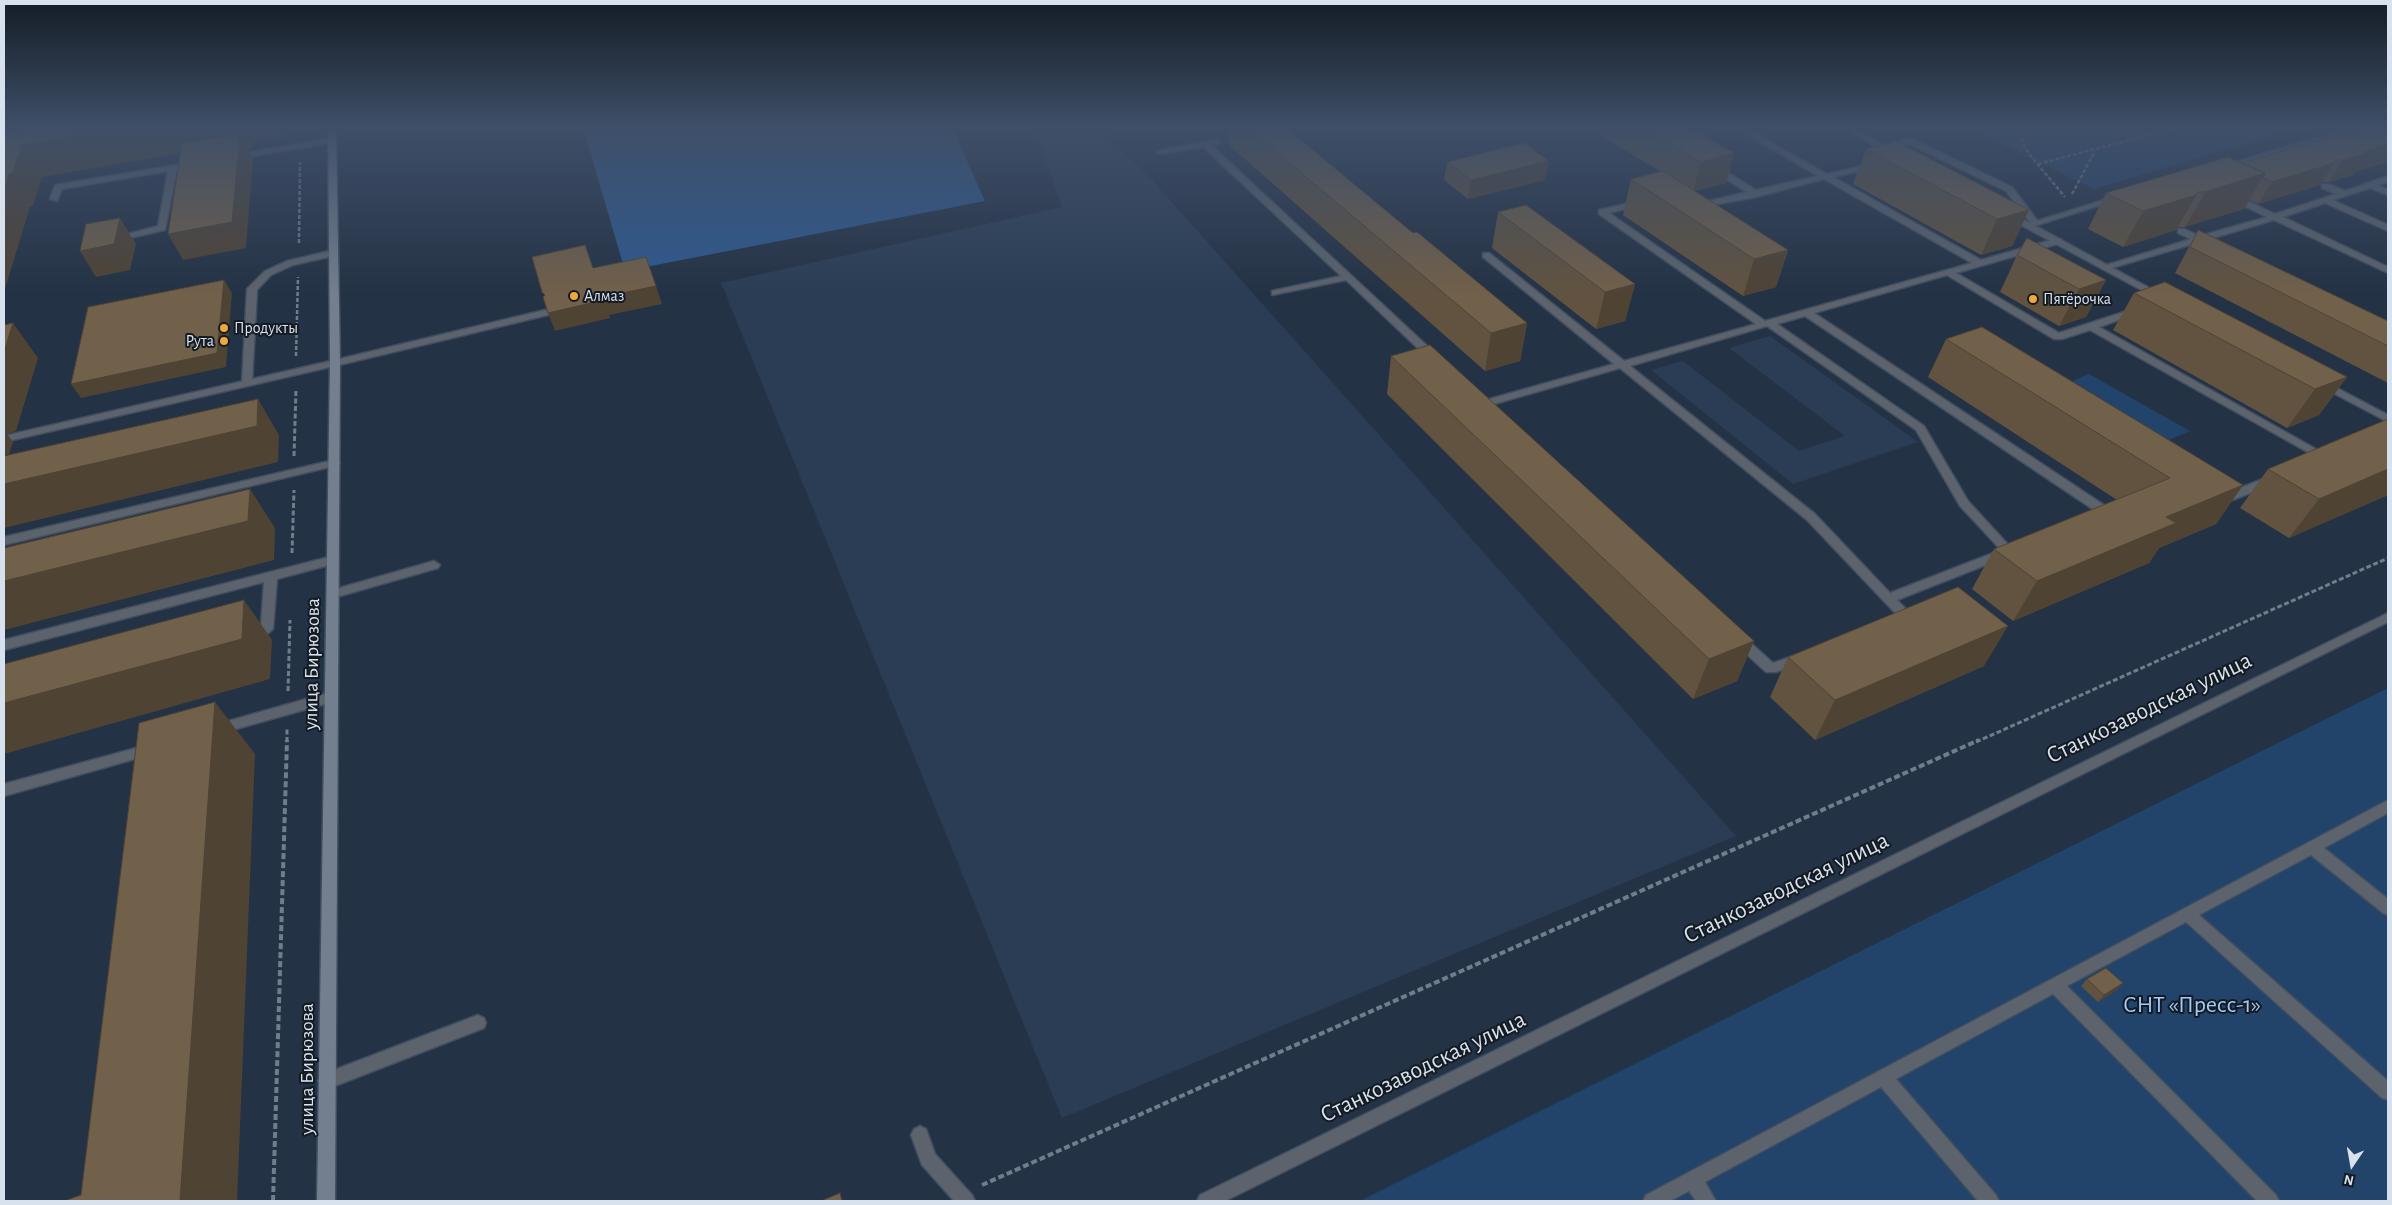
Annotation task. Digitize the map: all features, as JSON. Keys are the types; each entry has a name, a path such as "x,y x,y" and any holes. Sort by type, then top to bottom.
{"main road":[{"name":"улица Бирюзова","path":"326,1201 335,363 333,183"}],"street":[{"path":"54,199 58,187 80,183"},
{"path":"110,239 162,228 170,183"},
{"path":"1247,183 1440,364"},
{"path":"1738,183 1756,194"},
{"path":"1693,205 1703,207 1801,183"},
{"path":"1838,183 1979,264"},
{"path":"1997,183 2009,189 2031,224"},
{"path":"2106,267 2274,217 2375,183"},
{"path":"2370,185 2388,193"},
{"path":"2325,186 2345,194"},
{"path":"2223,193 2388,270"},
{"path":"2031,224 2124,197"},
{"path":"1646,200 1602,212 1920,428 1964,503 2012,550 1888,599"},
{"path":"2326,200 2388,228"},
{"path":"1948,272 2058,337 2167,300 2058,241 2031,224 2003,212"},
{"path":"2182,230 2199,239"},
{"path":"1498,417 1480,401 1622,364 2058,241"},
{"path":"2176,246 2194,254"},
{"path":"247,383 252,289 268,273 299,261 334,253"},
{"path":"1486,255 1811,517 1888,599 1908,617 1890,624"},
{"path":"1275,294 1348,278"},
{"path":"1806,312 2106,512 2088,520"},
{"path":"4,438 545,313"},
{"path":"2091,326 2328,456 2307,464"},
{"path":"2312,378 2388,418"},
{"path":"4,541 334,462"},
{"path":"2231,496 2282,475"},
{"path":"4,645 333,560"},
{"path":"333,594 434,565"},
{"path":"238,637 267,629 271,576"},
{"name":"Станкозаводская улица","path":"1206,1201 2388,617"},
{"path":"1728,630 1771,669 1808,655"},
{"path":"204,733 331,697"},
{"path":"4,790 166,744"},
{"path":"145,769 147,750"},
{"path":"1652,1201 2388,806"},
{"path":"2312,847 2388,908"},
{"path":"2188,914 2388,1092"},
{"path":"2055,985 2270,1201"},
{"path":"327,1081 478,1023"},
{"path":"1884,1077 1990,1201"},
{"path":"920,1135 928,1159 963,1198"},
{"path":"1692,1180 1708,1201"}],"path":[{"path":"292,570 300,183"},
{"path":"2054,183 2068,201 2078,183"},
{"path":"963,1198 2388,558"},
{"path":"273,1201 290,610"}],"shaded area":[{"path":"599,183 977,183 985,201 625,271"},
{"path":"1054,183 1155,183 1736,836 1062,1118 721,283 1062,207"},
{"path":"1770,336 1918,442 1793,484 1651,370 1683,361 1799,451 1845,436 1729,348"}],"green space":[{"path":"2082,183 2113,183 2094,189"},
{"path":"2089,374 2190,431 2157,445 2057,387"},
{"name":"СНТ «Пресс-1»","path":"2388,688 2388,1201 1360,1201"}],"building":[{"path":"176,183 236,183 232,222 168,234"},
{"path":"1314,183 1353,183 1413,233 1417,232 1527,323 1491,333"},
{"path":"1638,183 1682,183 1788,250 1754,259"},
{"path":"1930,183 1977,183 2029,210 1997,219"},
{"path":"2139,183 2233,183 2205,192 2198,192 2196,195 2143,211 2106,193"},
{"path":"1526,205 1635,284 1605,292 1498,212"},
{"path":"120,218 114,244 80,251 86,224"},
{"path":"2198,230 2388,321 2388,346 2190,247"},
{"path":"2027,238 2106,280 2079,289 2017,255"},
{"path":"585,245 593,268 646,257 656,286 603,297 604,300 548,313 543,297 545,295 542,292 532,257"},
{"path":"224,280 217,353 71,384 88,307"},
{"path":"2165,282 2347,377 2315,389 2134,293"},
{"path":"13,323 4,352 4,325"},
{"path":"1982,327 2243,485 2166,517 2176,523 2037,581 1994,549 2170,478 1946,339"},
{"path":"1430,345 1754,641 1709,659 1391,356"},
{"path":"258,399 257,426 4,484 4,456"},
{"path":"2388,419 2388,469 2319,499 2268,469"},
{"path":"250,489 248,521 4,581 4,548"},
{"path":"1958,587 2008,626 1835,700 1788,657"},
{"path":"244,600 242,639 4,703 4,664"},
{"path":"215,702 180,1201 64,1201 81,1195 139,723"},
{"path":"2106,968 2123,983 2104,995 2087,979"},
{"path":"840,1193 842,1201 821,1201"}],"place":[{"name":"Алмаз","path":"574,296"},
{"name":"Пятёрочка","path":"2033,299"},
{"name":"Продукты","path":"224,328"},
{"name":"Рута","path":"224,341"}]}
